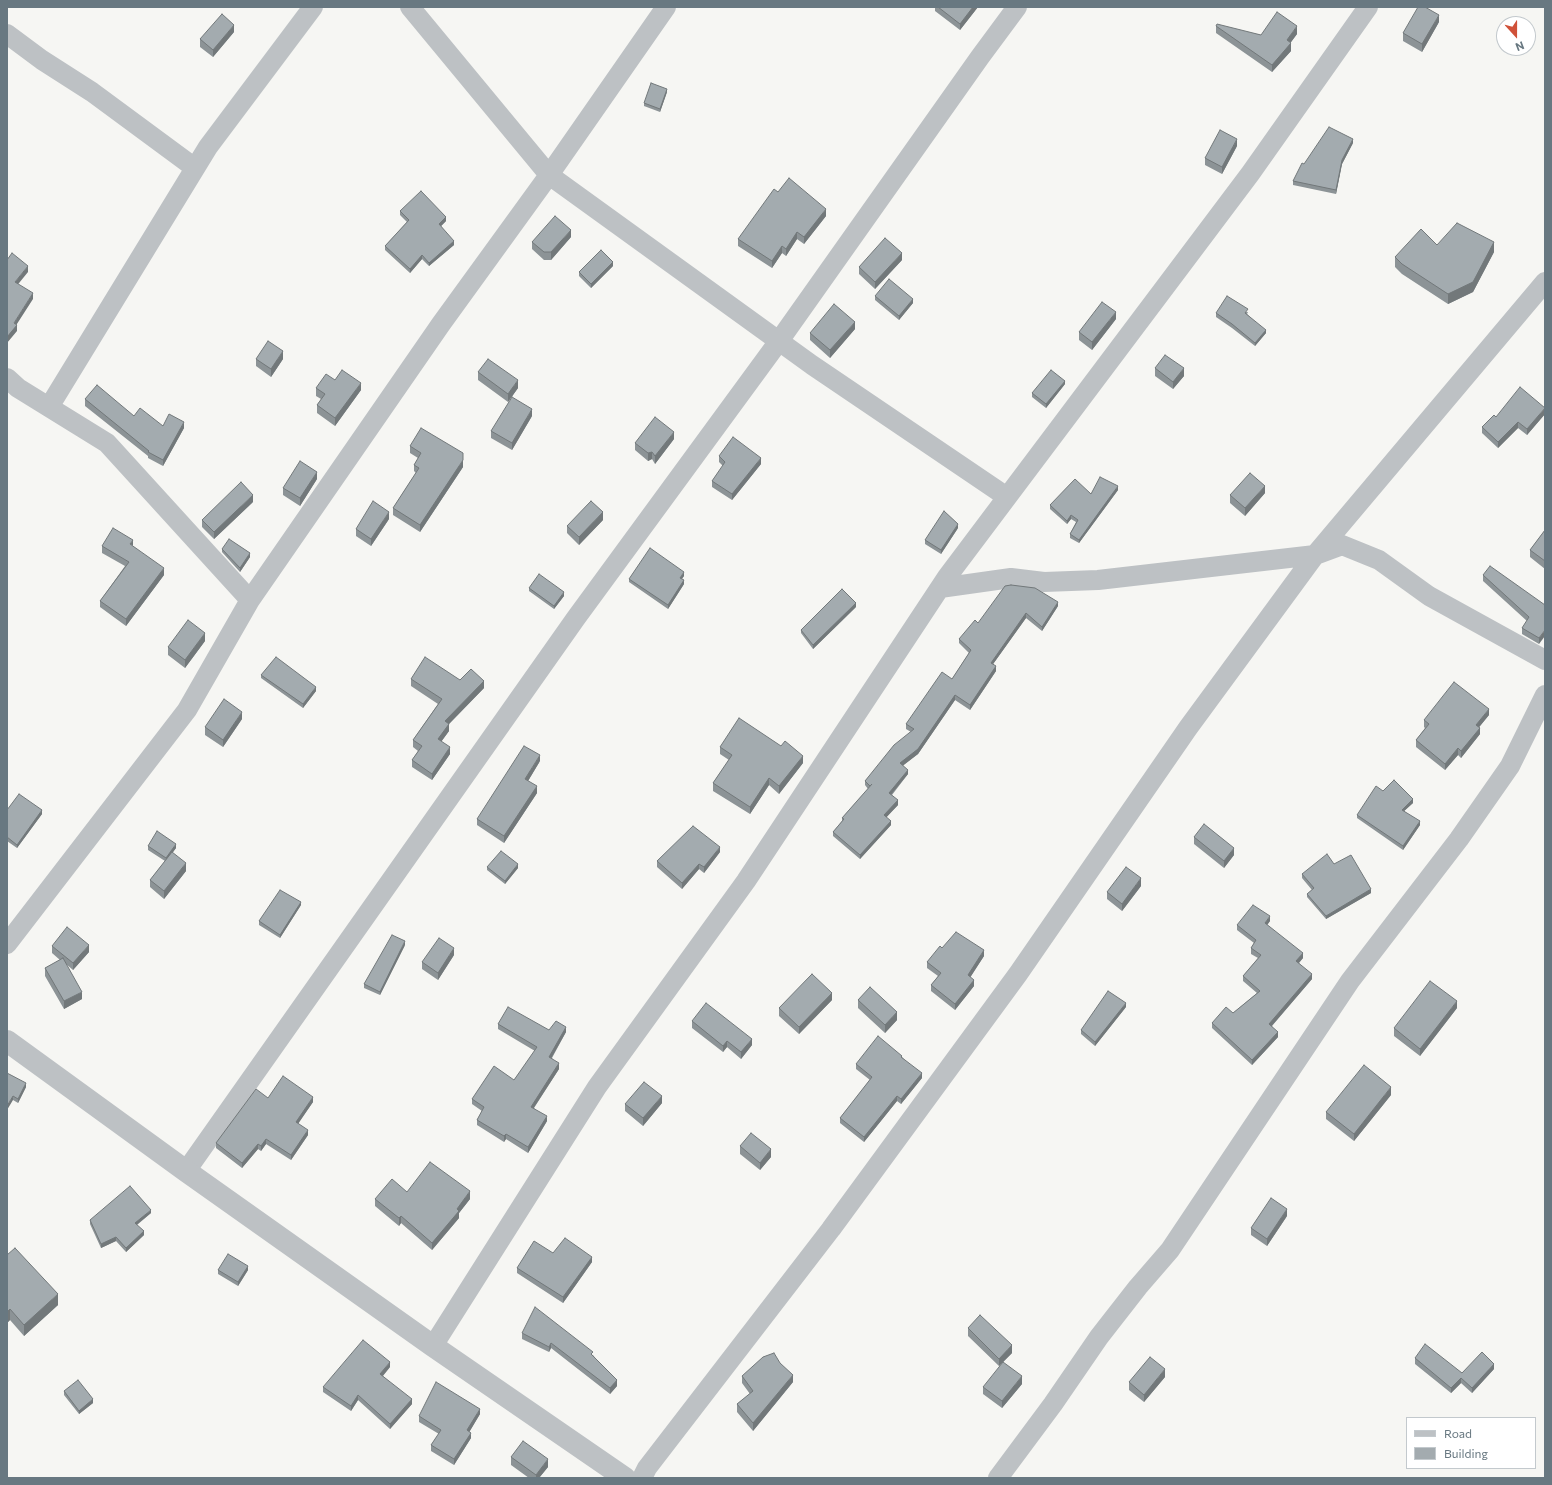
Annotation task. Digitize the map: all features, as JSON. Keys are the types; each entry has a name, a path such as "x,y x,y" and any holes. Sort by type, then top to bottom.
{"street":[{"path":"49,407 208,147 313,7"},
{"path":"410,7 549,175 812,366 1007,497"},
{"path":"7,944 187,710 250,600 442,324 549,175 666,7"},
{"path":"186,1171 576,618 779,341 1017,7"},
{"path":"433,1346 597,1087 746,881 940,588 1250,174 1368,7"},
{"path":"7,34 42,60 92,92 195,168"},
{"path":"642,1478 647,1468 831,1229 1018,974 1188,728 1315,555 1545,282"},
{"path":"7,378 18,388 106,443 250,600"},
{"path":"940,588 1010,578 1044,582 1098,580 1315,555 1342,545 1379,560 1429,596 1545,660"},
{"path":"998,1478 1053,1404 1099,1337 1170,1250 1350,981 1459,839 1510,766 1545,695"},
{"path":"7,1041 186,1171 433,1346 625,1478"}],"building":[{"path":"938,7 973,7 960,24"},
{"path":"1418,7 1425,7 1439,15 1422,44 1403,33"},
{"path":"1277,12 1297,26 1287,40 1291,43 1272,65 1216,26 1217,24 1261,35"},
{"path":"222,14 234,25 213,50 200,39"},
{"path":"651,83 667,89 660,109 644,103"},
{"path":"1329,127 1353,139 1342,160 1336,190 1293,181 1302,163 1304,164"},
{"path":"1220,130 1237,139 1222,167 1205,158"},
{"path":"789,178 826,209 804,237 797,232 786,249 782,246 772,261 738,239 774,189 778,192"},
{"path":"421,191 446,217 439,224 454,241 429,263 422,255 410,269 385,246 409,220 400,211"},
{"path":"555,216 571,230 551,252 544,252 532,242"},
{"path":"1457,223 1494,242 1473,282 1448,294 1402,264 1395,257 1421,229 1437,245"},
{"path":"885,238 902,253 875,282 859,267"},
{"path":"601,250 613,262 591,284 579,272"},
{"path":"12,253 28,266 15,282 33,293 14,323 17,325 7,337 7,260"},
{"path":"889,279 913,299 899,316 875,296"},
{"path":"1227,296 1248,309 1245,313 1266,330 1255,343 1216,313"},
{"path":"1102,302 1116,312 1092,342 1079,332"},
{"path":"834,304 855,322 830,350 810,333"},
{"path":"268,341 283,351 271,369 256,359"},
{"path":"1165,355 1184,368 1173,382 1155,368"},
{"path":"488,359 518,380 508,394 478,372"},
{"path":"342,370 361,383 335,418 317,405 325,394 316,388 326,374 335,380"},
{"path":"1051,370 1065,381 1046,404 1032,393"},
{"path":"97,385 134,416 140,408 163,426 169,414 184,422 163,460 148,452 149,451 85,399"},
{"path":"1520,387 1545,408 1527,429 1518,422 1498,442 1482,427 1494,415 1496,417"},
{"path":"512,397 532,409 512,443 491,431"},
{"path":"655,417 674,432 655,456 652,452 648,453 635,443"},
{"path":"421,428 463,453 463,460 420,525 393,508 419,468 414,465 421,453 410,446"},
{"path":"733,437 761,458 732,494 712,481 725,462 719,456"},
{"path":"300,461 317,472 300,498 283,488"},
{"path":"1250,473 1265,486 1245,508 1230,495"},
{"path":"1100,477 1118,486 1079,540 1070,534 1078,520 1071,515 1067,521 1050,505 1075,479 1091,494"},
{"path":"241,482 253,495 214,532 202,520"},
{"path":"373,501 389,512 371,539 356,529"},
{"path":"591,501 603,512 579,537 567,526"},
{"path":"944,511 958,524 941,550 925,540"},
{"path":"113,528 133,540 130,544 164,568 126,619 100,601 129,562 102,546"},
{"path":"1545,530 1545,561 1530,550"},
{"path":"229,539 250,553 240,568 222,549"},
{"path":"650,548 684,572 680,578 684,580 668,605 629,579"},
{"path":"1490,566 1545,605 1545,630 1539,638 1522,628 1529,617 1483,575"},
{"path":"539,574 564,592 554,606 529,588"},
{"path":"1011,585 1035,588 1058,602 1042,627 1026,613 991,663 996,666 970,705 955,695 918,749 900,763 908,770 889,793 898,800 884,815 891,821 860,855 833,832 844,819 842,818 872,784 870,786 865,781 894,745 914,729 906,724 942,672 952,679 971,650 959,639 975,620 978,623 1005,586"},
{"path":"842,589 856,603 813,645 801,630"},
{"path":"188,620 205,633 185,660 168,647"},
{"path":"276,657 316,687 303,704 261,675"},
{"path":"425,657 460,680 471,669 484,681 445,721 449,724 438,739 450,747 432,774 412,760 422,746 413,740 442,699 411,679"},
{"path":"1454,682 1489,709 1476,725 1480,728 1461,751 1458,748 1445,764 1416,740 1429,724 1424,720"},
{"path":"224,699 242,712 223,740 205,727"},
{"path":"739,718 781,746 785,741 803,756 779,786 769,778 750,807 713,783 732,755 720,747"},
{"path":"524,746 540,755 525,779 537,786 504,836 477,819"},
{"path":"1394,780 1413,799 1402,810 1420,821 1403,846 1357,815 1376,786 1383,791"},
{"path":"19,794 42,810 17,845 7,837 7,810"},
{"path":"1204,824 1234,848 1224,861 1194,837"},
{"path":"693,826 720,847 704,867 699,864 682,883 657,861"},
{"path":"157,831 176,844 166,858 148,846"},
{"path":"501,851 518,864 505,881 487,867"},
{"path":"172,852 186,863 164,891 150,880"},
{"path":"1327,854 1334,864 1351,855 1371,889 1326,916 1307,894 1314,888 1302,874"},
{"path":"1126,867 1141,878 1122,904 1107,892"},
{"path":"280,890 301,902 280,935 259,921"},
{"path":"1253,905 1270,916 1265,923 1303,953 1296,961 1312,974 1269,1024 1278,1032 1252,1060 1212,1023 1226,1007 1233,1013 1260,991 1243,976 1261,955 1251,948 1256,940 1237,925"},
{"path":"67,927 89,945 73,963 52,946"},
{"path":"956,932 984,950 968,975 974,980 955,1004 931,985 941,973 927,962 940,946 942,948"},
{"path":"392,935 405,941 380,992 364,984"},
{"path":"439,938 454,948 438,973 422,962"},
{"path":"63,958 82,992 64,1001 45,968"},
{"path":"812,974 832,993 799,1027 779,1008"},
{"path":"1430,981 1457,1001 1420,1049 1394,1028"},
{"path":"870,987 897,1012 885,1025 858,1000"},
{"path":"1108,991 1126,1003 1095,1042 1081,1030"},
{"path":"706,1003 752,1039 741,1052 727,1041 723,1046 692,1021"},
{"path":"508,1007 549,1030 556,1021 566,1027 549,1057 559,1063 531,1107 547,1116 528,1147 506,1134 504,1136 477,1120 484,1107 472,1099 494,1066 514,1080 537,1047 498,1024"},
{"path":"878,1036 902,1056 901,1057 922,1073 901,1099 897,1096 864,1137 840,1118 872,1077 856,1064"},
{"path":"1364,1065 1391,1087 1354,1134 1326,1112"},
{"path":"7,1073 26,1083 18,1099 13,1096 7,1106"},
{"path":"283,1076 313,1097 296,1122 308,1130 291,1155 266,1139 261,1146 258,1144 242,1163 216,1143 256,1089 268,1098"},
{"path":"644,1082 662,1096 643,1118 625,1104"},
{"path":"751,1133 771,1149 760,1163 740,1146"},
{"path":"430,1162 470,1191 457,1209 459,1211 432,1243 401,1216 399,1218 375,1199 392,1179 407,1192"},
{"path":"130,1186 151,1210 135,1223 144,1231 126,1248 116,1237 101,1244 90,1220"},
{"path":"1271,1198 1287,1209 1267,1239 1251,1228"},
{"path":"565,1238 592,1257 563,1297 517,1268 534,1241 553,1253"},
{"path":"15,1248 58,1294 24,1325 10,1309 7,1312 7,1255"},
{"path":"228,1254 248,1266 238,1282 218,1270"},
{"path":"535,1307 593,1352 591,1354 617,1380 610,1388 551,1343 549,1347 522,1333"},
{"path":"980,1315 1012,1345 999,1359 968,1328"},
{"path":"363,1340 390,1362 380,1374 412,1399 390,1424 358,1395 351,1406 323,1387"},
{"path":"1425,1344 1462,1373 1482,1352 1494,1364 1472,1388 1461,1378 1451,1388 1415,1358"},
{"path":"774,1353 780,1363 793,1375 753,1423 737,1404 753,1391 742,1376 763,1357"},
{"path":"1150,1357 1165,1369 1144,1395 1129,1382"},
{"path":"1003,1362 1022,1376 1002,1401 983,1387"},
{"path":"78,1380 93,1399 79,1411 64,1391"},
{"path":"436,1382 480,1409 467,1430 471,1433 454,1459 431,1445 441,1430 419,1416"},
{"path":"523,1441 548,1459 536,1475 511,1457"}]}
